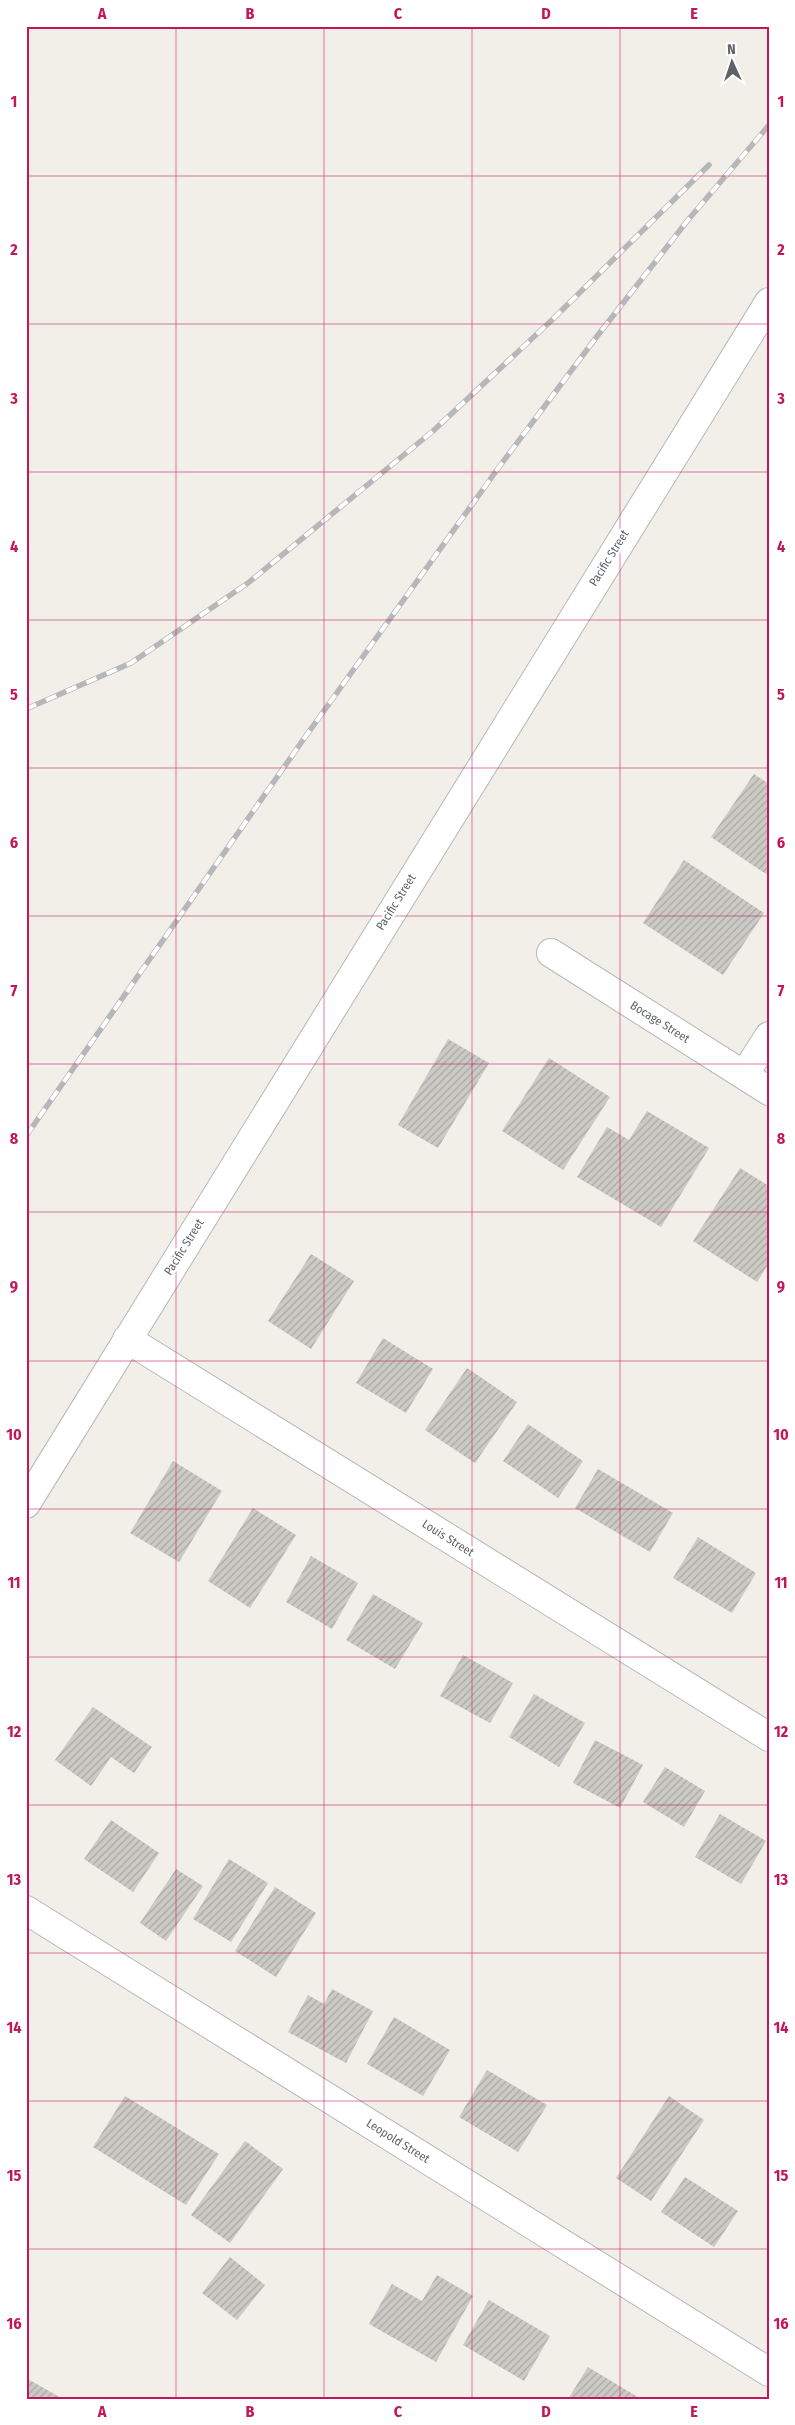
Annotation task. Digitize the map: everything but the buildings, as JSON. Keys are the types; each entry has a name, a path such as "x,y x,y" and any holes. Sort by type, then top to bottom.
{"street":[{"name":"Pacific Street","path":"26,1504 769,302"},
{"name":"Bocage Street","path":"550,953 769,1091"},
{"path":"744,1075 769,1036"},
{"name":"Louis Street","path":"127,1339 769,1737"},
{"name":"Leopold Street","path":"26,1910 769,2372"}],"railway":[{"path":"26,1136 303,740 499,467 598,335 688,220 769,125"},
{"path":"26,709 131,663 248,583 433,431 553,319 709,165"}]}
